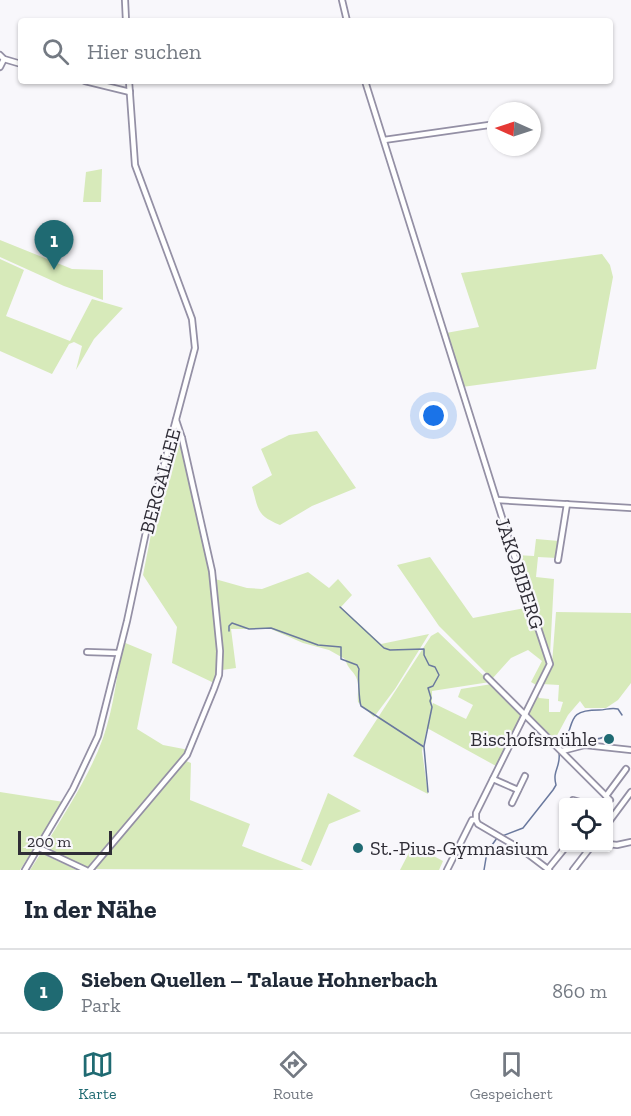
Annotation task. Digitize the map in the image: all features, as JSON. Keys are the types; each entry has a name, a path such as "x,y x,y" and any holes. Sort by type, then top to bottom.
{"street":[{"path":"125,0 126,18"},
{"path":"342,0 346,18"},
{"path":"0,67 2,57 18,63"},
{"path":"97,84 130,92"},
{"name":"BERGALLEE","path":"25,870 81,775 98,736 146,532 194,354 195,332 186,302 135,165 129,84"},
{"path":"366,84 497,500"},
{"path":"384,140 487,125"},
{"path":"39,848 88,870 187,756 219,675 220,651 212,571 176,420"},
{"path":"172,435 182,438"},
{"name":"JAKOBIBERG","path":"525,714 550,664 497,500 567,504 558,560"},
{"path":"567,504 631,508"},
{"path":"87,652 118,653"},
{"path":"487,677 608,798 626,769"},
{"path":"525,714 476,813 476,820 478,824 549,870 562,852"},
{"path":"561,750 585,745 631,750"},
{"path":"512,803 525,776"},
{"path":"493,779 518,790"},
{"path":"613,817 631,792"},
{"path":"447,870 472,820 476,820"},
{"path":"613,844 631,842"},
{"path":"573,870 587,852"}],"green space":[{"path":"102,169 101,202 83,202 86,172"},
{"path":"0,240 72,269 103,270 103,300 64,286 0,257"},
{"path":"602,254 610,265 613,277 596,369 462,387 446,333 479,327 461,273"},
{"path":"0,259 24,270 6,316 70,341 92,299 123,308 94,339 76,370 82,346 74,342 69,344 52,374 0,351"},
{"path":"317,431 356,488 312,506 280,525 262,515 252,487 272,475 261,449 289,435"},
{"path":"174,440 181,440 210,574 218,643 218,667 214,683 172,663 177,627 143,575 159,494"},
{"path":"536,539 559,541 557,558 538,557 536,577 554,579 550,655 516,555 534,556"},
{"path":"430,557 473,618 530,607 549,664 538,686 531,682 542,661 528,650 511,658 492,679 439,626 397,565"},
{"path":"308,572 329,588 338,579 352,595 341,607 381,644 429,634 395,689 374,717 358,702 357,680 345,659 329,650 303,643 271,629 231,629 236,668 222,670 215,579 247,588 262,589"},
{"path":"556,612 631,613 631,683 618,700 606,708 585,708 580,701 568,715 554,741 526,714 537,693 539,698 549,699 549,712 560,712 563,702 558,701 559,685 542,684 552,664"},
{"path":"438,632 490,682 432,691 432,705 433,703 466,719 473,705 458,697 461,689 492,684 522,713 496,766 427,728 422,751 428,794 353,756 431,636"},
{"path":"123,642 152,654 137,729 163,745 189,750 88,870 44,848 84,780 103,738 113,702"},
{"path":"186,761 191,763 190,800 250,824 242,846 304,870 93,869"},
{"path":"0,792 64,802 20,870 0,870"},
{"path":"328,793 361,811 329,824 311,866 301,861"},
{"path":"413,845 443,861 439,870 400,870"},
{"path":"41,853 77,870 30,870"}],"waterway":[{"path":"340,607 384,648 390,650 424,649 429,665 435,667 439,675 433,686 428,688 432,707 424,746"},
{"path":"229,631 232,623 249,629 271,628 318,645 341,647 341,659 357,665 359,669 361,706 424,747 428,792"},
{"path":"563,745 573,719 581,712 613,708 618,709 622,715"},
{"path":"561,749 578,741 603,738 609,735"},
{"path":"484,870 487,852 497,838 523,828 553,790 556,785 555,776 559,753"}],"place":[{"name":"Sieben Quellen – Talaue Hohnerbach","path":"54,270"},
{"name":"Bischofsmühle","path":"609,739"},
{"name":"St.-Pius-Gymnasium","path":"358,848"}]}
